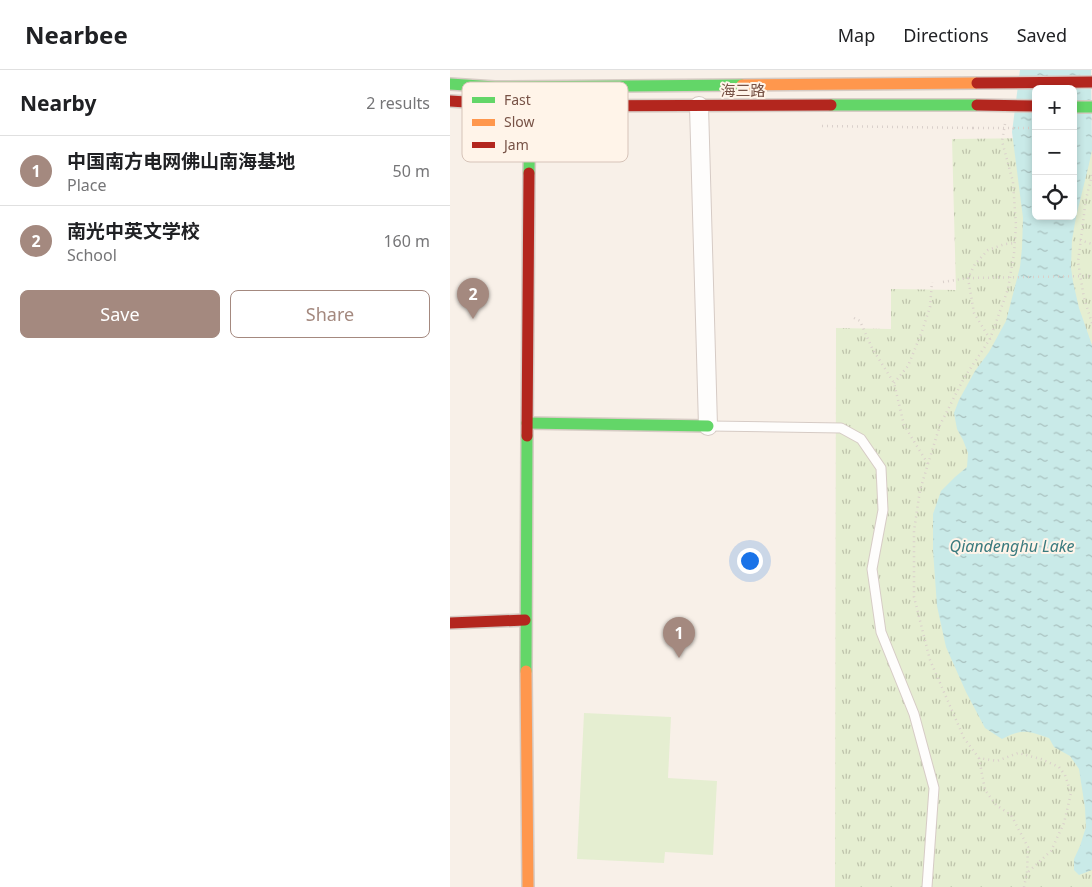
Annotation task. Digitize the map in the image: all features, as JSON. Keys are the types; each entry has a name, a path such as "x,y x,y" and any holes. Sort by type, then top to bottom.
{"main road":[{"path":"766,70 766,106"},
{"path":"663,86 682,74"},
{"path":"816,75 844,84"},
{"path":"725,82 726,106"},
{"name":"海三路","path":"628,85 663,86 725,82 766,86 1092,82"},
{"name":"海三路","path":"628,106 1032,106"},
{"path":"1077,107 1092,107"},
{"path":"528,887 525,620 529,162"},
{"path":"527,423 708,426"},
{"path":"450,623 525,620"}],"street":[{"path":"699,106 708,426"}],"lane":[{"path":"708,426 841,428 861,439 881,468 883,510 872,569 881,632 914,714 934,788 927,887"}],"path":[{"path":"1005,123 1002,141 1013,182 1016,224 1014,254 1008,289 990,339 964,378 940,426 920,490 914,531 914,597 930,660 964,738 979,758 985,790 996,805 1011,815 1028,847 1027,874 1024,887"},
{"path":"817,126 1032,128"},
{"path":"1092,176 1086,198 1078,262 1084,298 1092,323"},
{"path":"1080,240 1092,244"},
{"path":"990,339 974,313 968,278 975,264 988,250 1005,244 1015,244"},
{"path":"943,282 968,278 1092,276"},
{"path":"894,383 908,366 921,334 930,306 932,282"},
{"path":"854,318 860,321 872,348 894,383 904,425 928,464"},
{"path":"979,758 997,761 1018,753 1041,759 1059,767 1065,774 1071,793 1064,823 1051,851 1027,874"}],"green space":[{"path":"1092,137 1092,887 835,887 836,328 891,329 891,289 956,290 952,139 1032,138 1032,220 1077,220 1077,199"},
{"path":"584,713 671,717 668,778 717,781 713,855 665,852 664,863 577,859"}],"water":[{"name":"Qiandenghu Lake","path":"1020,70 1091,70 1092,150 1077,213 1077,85 1032,85 1032,220 1075,220 1072,240 1071,268 1079,308 1092,345 1092,870 1079,875 1074,870 1074,859 1086,827 1079,769 1070,756 1054,747 1049,738 1021,732 1002,739 985,728 966,692 946,647 937,606 933,550 933,514 941,491 967,467 968,453 957,429 954,413 975,371 989,352 1006,321 1020,267 1023,218 1012,132"}],"traffic: fast":[{"path":"450,84 462,85"},
{"path":"628,86 742,85"},
{"path":"831,105 977,105"},
{"path":"1077,107 1092,107"},
{"path":"529,162 529,173"},
{"path":"527,423 708,426"},
{"path":"526,671 527,436"}],"traffic: slow":[{"path":"742,85 977,83"},
{"path":"526,671 528,887"}],"traffic: jam":[{"path":"977,83 1092,82"},
{"path":"450,101 462,102"},
{"path":"628,106 831,105"},
{"path":"977,105 1032,106"},
{"path":"527,436 529,173"},
{"path":"450,623 525,620"}],"place":[{"name":"南光中英文学校","path":"473,319"},
{"name":"中国南方电网佛山南海基地","path":"679,658"}]}
